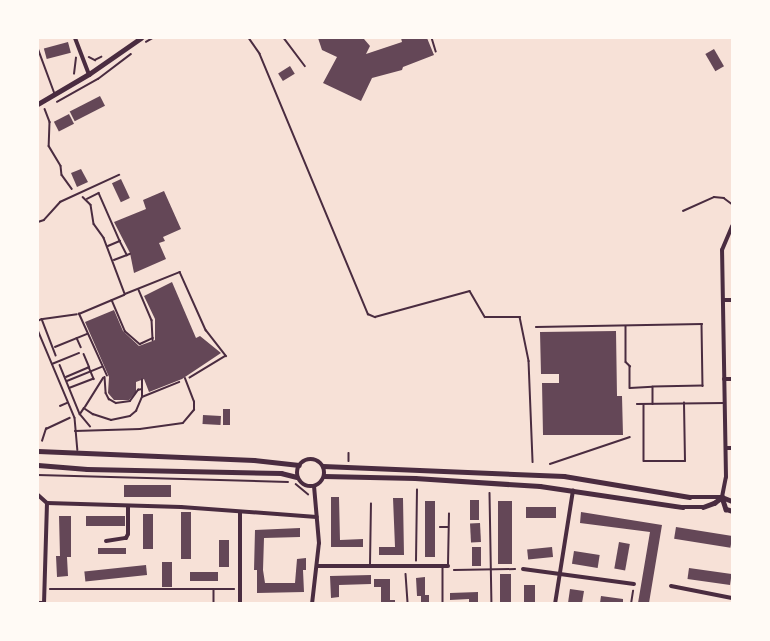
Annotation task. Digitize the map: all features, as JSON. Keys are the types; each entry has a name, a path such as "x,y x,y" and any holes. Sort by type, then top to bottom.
{"street":[{"path":"75,38 89,74"},
{"path":"38,104 89,74 141,38"},
{"path":"732,226 722,250 726,448 726,477 722,497 726,509 732,511"},
{"path":"723,300 732,300"},
{"path":"724,379 732,379"},
{"path":"726,448 732,448"},
{"path":"38,451 254,460 299,465 311,459 323,466 564,476 690,497 722,497 732,501"},
{"path":"38,465 87,469 281,473 297,477 305,485 314,486 324,477 415,478 573,490 682,507 703,507 722,497"},
{"path":"297,477 299,465"},
{"path":"323,466 324,477"},
{"path":"312,603 318,567 314,486"},
{"path":"555,603 573,490"},
{"path":"38,495 47,503 317,517"},
{"path":"44,603 47,503"},
{"path":"106,541 126,538 128,506"},
{"path":"240,512 240,603"},
{"path":"318,567 446,567"},
{"path":"523,569 634,584"},
{"path":"670,586 732,598"}],"lane":[{"path":"284,38 305,66"},
{"path":"432,38 436,51"},
{"path":"38,48 56,94"},
{"path":"38,222 44,220 60,202 119,175"},
{"path":"683,211 714,197 724,198 732,204"},
{"path":"536,327 702,324 703,386 630,388 630,366 626,362 626,326"},
{"path":"38,330 74,417 78,453"},
{"path":"51,364 79,353"},
{"path":"75,431 141,429 183,423 194,410 194,402 186,379"},
{"path":"653,387 653,404"},
{"path":"60,406 68,403"},
{"path":"644,404 644,461 685,461 684,403"},
{"path":"637,404 725,403"},
{"path":"370,566 371,504"},
{"path":"444,603 449,514"},
{"path":"440,527 449,527"},
{"path":"38,602 44,603"}],"path":[{"path":"249,38 260,54 368,314 375,317 470,291 485,317 520,317 529,361 533,462"},
{"path":"44,108 50,122 49,146 61,166 67,185 92,205 94,224 114,261 125,294"},
{"path":"86,200 99,193 128,255 114,261"},
{"path":"107,246 120,241"},
{"path":"42,319 79,314 180,272 206,330 226,356 186,379 142,397"},
{"path":"112,300 125,331 141,344 153,339 152,320 139,289"},
{"path":"79,314 107,376 107,396 116,403 130,400 142,382 142,397 136,411 121,419 102,418 84,408"},
{"path":"53,348 88,334"},
{"path":"65,377 89,367 94,379"},
{"path":"67,381 102,367"},
{"path":"42,441 46,429 74,417 84,408 107,376"},
{"path":"69,388 94,379 102,381"},
{"path":"138,390 142,389"},
{"path":"550,464 630,437"},
{"path":"38,475 294,482 307,494 315,494"},
{"path":"414,567 417,557 417,490"},
{"path":"490,493 492,603"},
{"path":"405,567 408,603"},
{"path":"446,567 453,570 523,569"},
{"path":"631,603 634,584"},
{"path":"45,589 240,589"},
{"path":"214,590 214,603"}],"building":[{"path":"318,38 364,39 370,46 366,54 402,42 401,38 427,38 434,55 403,67 402,70 372,78 361,101 323,83 337,57 322,50"},
{"path":"68,42 71,53 47,59 44,48"},
{"path":"714,49 724,66 715,71 705,54"},
{"path":"290,66 295,74 283,81 278,73"},
{"path":"100,96 105,106 75,121 70,111"},
{"path":"69,114 74,124 59,132 54,122"},
{"path":"81,169 88,182 77,187 71,173"},
{"path":"121,179 130,198 121,202 112,183"},
{"path":"164,191 181,229 163,237 165,241 159,243 166,259 134,273 130,253 114,222 146,209 143,200"},
{"path":"172,282 196,338 200,336 221,353 182,379 149,392 144,379 136,382 136,392 129,400 114,400 108,393 109,377 85,322 114,310 123,331 139,346 155,340 155,319 144,296"},
{"path":"616,331 617,396 622,396 623,435 543,435 542,383 559,383 559,374 541,374 540,332"},
{"path":"223,409 230,409 230,425 223,425"},
{"path":"203,415 221,416 221,425 203,424"},
{"path":"124,485 171,485 171,497 124,497"},
{"path":"331,497 339,497 340,540 363,539 363,547 331,547"},
{"path":"393,498 403,498 404,555 379,555 379,547 395,547"},
{"path":"470,500 479,500 479,520 470,520"},
{"path":"425,501 435,501 435,557 425,557"},
{"path":"498,501 512,501 512,564 498,564"},
{"path":"526,507 556,507 556,518 526,518"},
{"path":"181,512 191,512 191,559 181,559"},
{"path":"581,512 662,525 649,603 638,603 650,532 580,523"},
{"path":"143,514 153,514 153,549 143,549"},
{"path":"59,516 71,516 71,557 67,557 68,576 57,577 56,556 60,556"},
{"path":"86,516 125,516 125,526 86,526"},
{"path":"480,523 481,542 471,542 470,524"},
{"path":"676,527 732,536 730,548 674,539"},
{"path":"300,528 300,537 264,538 263,570 265,583 295,583 297,559 306,558 306,570 303,570 304,592 257,593 257,570 254,570 255,530"},
{"path":"219,540 229,540 229,567 219,567"},
{"path":"619,542 630,544 625,570 614,569"},
{"path":"472,547 481,547 481,566 472,566"},
{"path":"552,547 553,557 528,560 527,550"},
{"path":"98,548 126,548 126,554 98,554"},
{"path":"574,551 600,555 598,568 572,564"},
{"path":"162,562 172,562 172,587 162,587"},
{"path":"146,565 147,575 85,581 84,571"},
{"path":"689,568 732,574 730,585 687,579"},
{"path":"190,572 218,572 218,581 190,581"},
{"path":"500,574 511,574 511,603 500,603"},
{"path":"371,575 371,584 339,585 339,597 331,598 330,576"},
{"path":"425,577 425,595 429,595 429,603 421,603 421,596 417,596 416,578"},
{"path":"374,579 390,579 390,600 395,600 395,603 381,602 381,587 374,587"},
{"path":"524,585 535,585 535,603 524,603"},
{"path":"570,589 584,591 582,603 568,603"},
{"path":"478,592 478,603 469,603 469,599 450,600 450,593"},
{"path":"601,596 623,599 623,603 600,603"}]}
